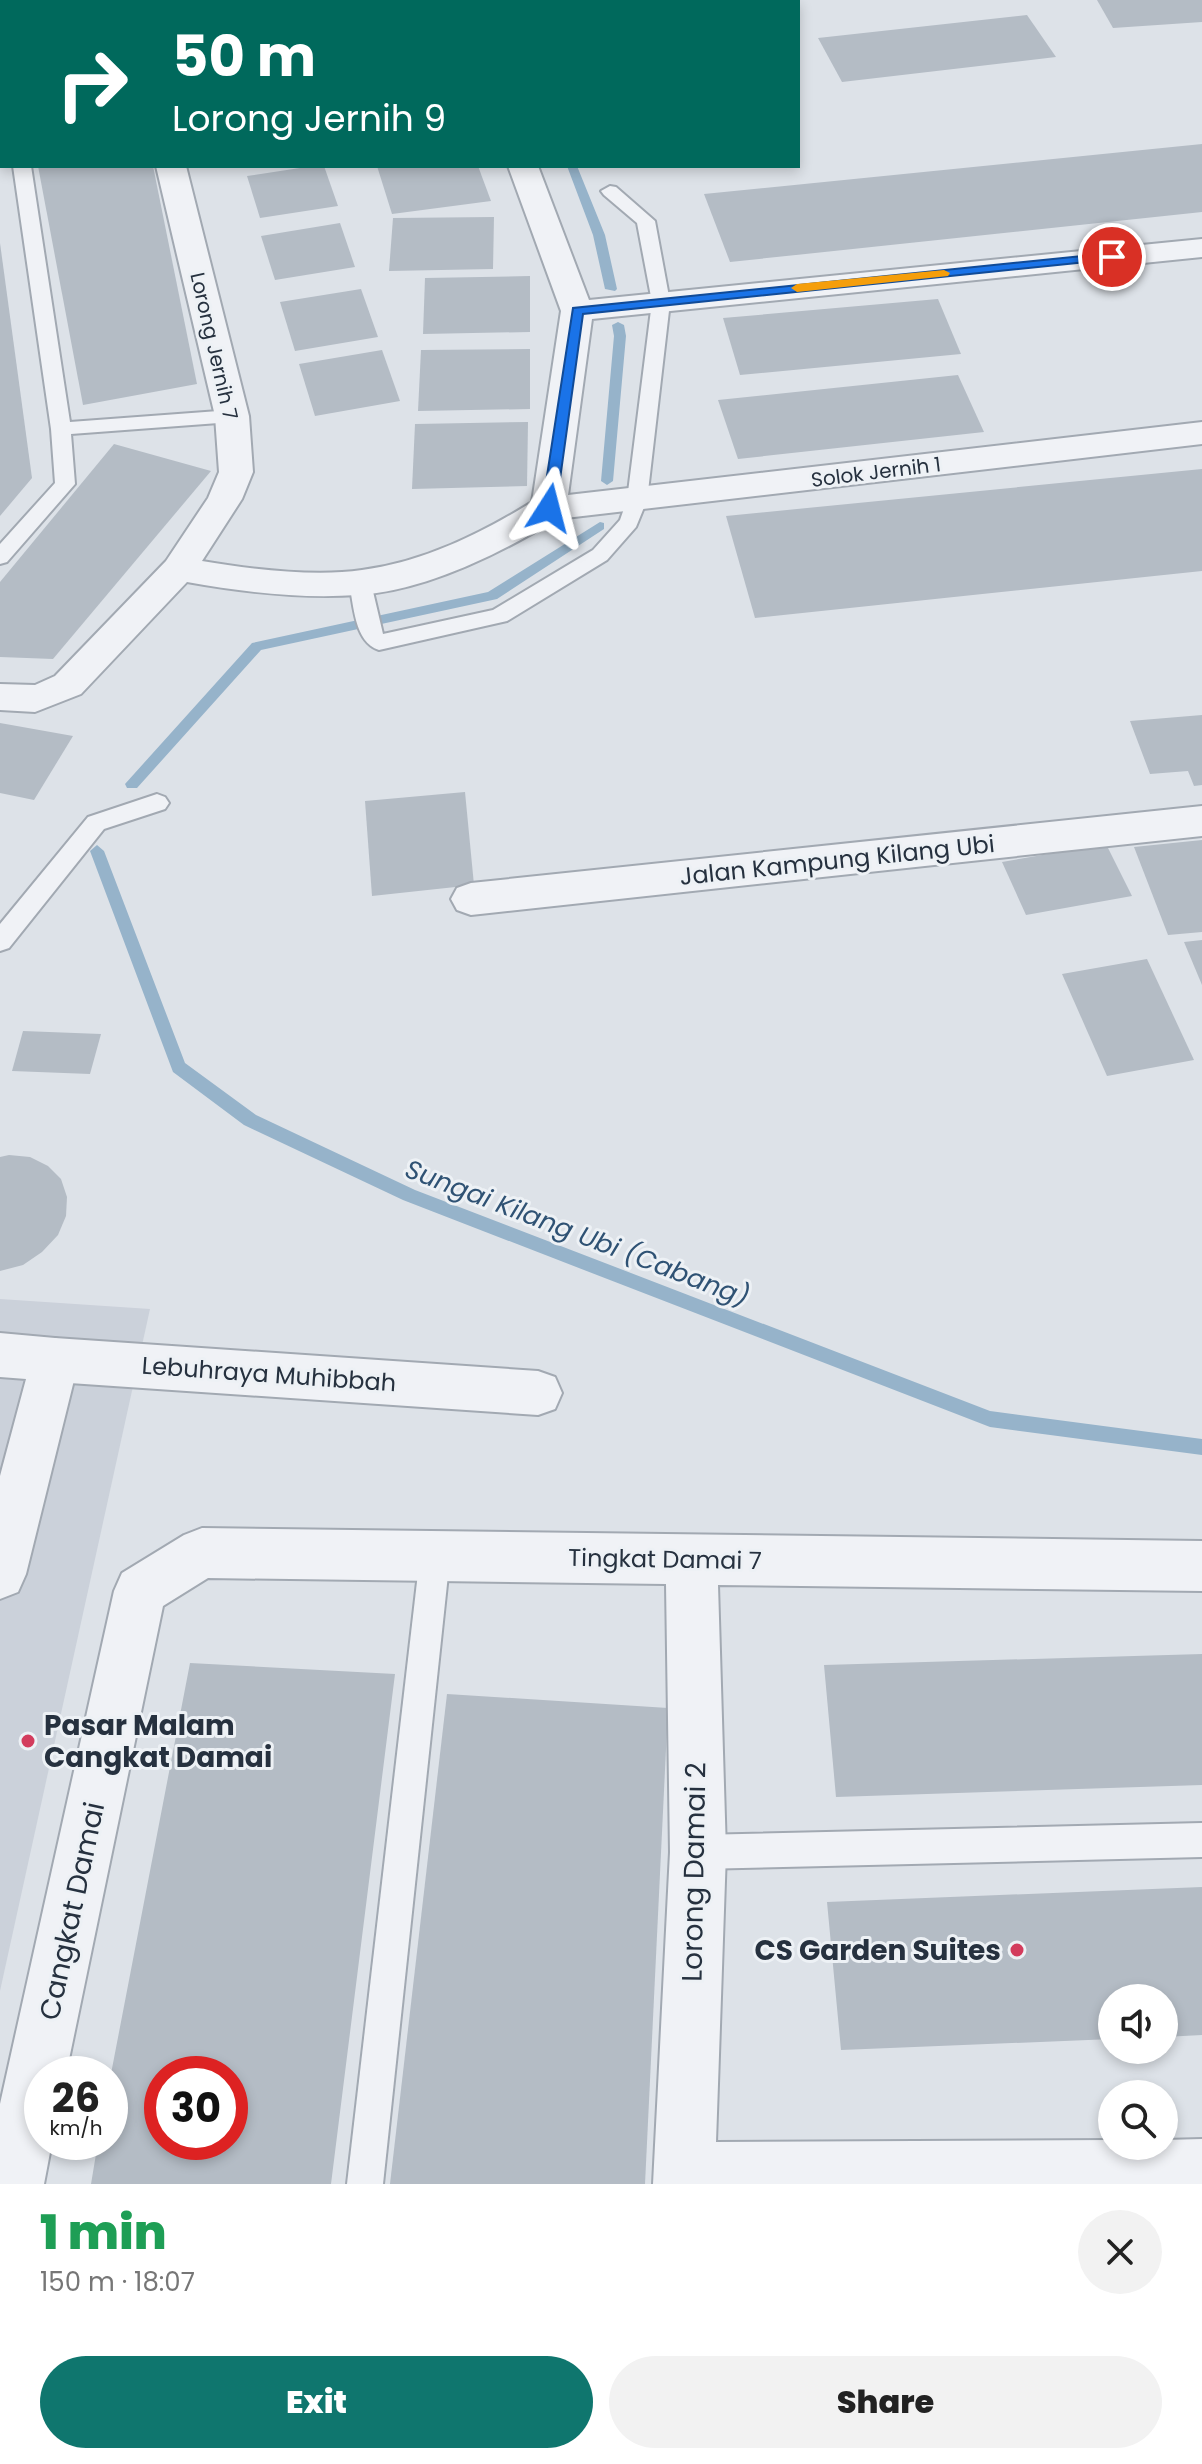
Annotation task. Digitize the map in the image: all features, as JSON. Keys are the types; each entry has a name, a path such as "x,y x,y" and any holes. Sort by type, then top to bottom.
{"street":[{"name":"Lorong Jernih 7","path":"0,697 23,701 49,697 68,685 179,569 225,499 236,472 232,416 171,168"},
{"path":"179,569 255,582 361,586 427,568 502,536 549,508 577,311 524,168"},
{"path":"577,311 1202,248"},
{"name":"Solok Jernih 1","path":"549,508 1202,433"},
{"name":"Jalan Kampung Kilang Ubi","path":"471,899 1202,821"},
{"name":"Lebuhraya Muhibbah","path":"0,1355 538,1393"},
{"path":"0,1574 55,1360"},
{"name":"Tingkat Damai 7","path":"140,1591 202,1553 1202,1566"},
{"name":"Lorong Damai 2","path":"684,2178 698,1852 691,1560"},
{"name":"Cangkat Damai","path":"13,2184 140,1591"},
{"path":"684,2178 1011,2178 1202,2170"}],"lane":[{"path":"0,557 65,484 61,429 22,168"},
{"path":"361,586 373,638 379,642 499,616 600,555 629,522 637,500 661,302 646,221 610,191"},
{"path":"61,429 232,416"},
{"path":"0,941 96,823 157,803"},
{"path":"365,2184 435,1556"},
{"path":"698,1852 1202,1840"}],"shaded area":[{"name":"Pasar Malam Cangkat Damai","path":"0,1299 150,1309 0,1991"}],"building":[{"path":"1097,0 1202,0 1202,22 1113,28"},
{"path":"1027,15 1056,57 842,82 818,38"},
{"path":"1202,144 1202,212 730,262 704,194"},
{"path":"38,168 153,168 197,384 83,405"},
{"path":"300,168 325,168 338,206 260,218 247,176"},
{"path":"378,168 479,168 491,201 392,214"},
{"path":"494,217 493,269 389,271 393,218"},
{"path":"340,223 355,267 275,280 261,236"},
{"path":"0,243 32,478 0,516"},
{"path":"530,276 530,332 423,334 425,278"},
{"path":"361,289 378,337 295,351 280,302"},
{"path":"938,299 961,354 740,375 723,318"},
{"path":"530,349 530,409 418,411 421,350"},
{"path":"382,350 400,401 315,416 299,364"},
{"path":"958,375 984,432 738,459 718,400"},
{"path":"528,422 527,486 412,489 415,424"},
{"path":"114,444 211,471 53,659 0,657 0,582"},
{"path":"1202,469 1202,571 755,618 726,516"},
{"path":"1202,715 1202,785 1194,786 1188,771 1150,774 1130,721"},
{"path":"0,723 73,736 34,800 0,793"},
{"path":"465,792 474,885 372,896 365,801"},
{"path":"1202,840 1202,932 1168,935 1134,847"},
{"path":"1106,844 1132,896 1026,915 1002,862"},
{"path":"1202,940 1202,985 1184,942"},
{"path":"1147,959 1194,1060 1107,1076 1062,974"},
{"path":"23,1031 101,1034 90,1074 12,1071"},
{"path":"0,1157 30,1157 48,1166 61,1179 67,1197 66,1216 58,1235 42,1252 23,1265 0,1271"},
{"path":"1202,1654 1202,1785 836,1797 824,1665"},
{"path":"190,1663 395,1674 331,2184 91,2184 95,2160 128,2160 128,2056 114,2056"},
{"path":"447,1694 668,1708 645,2184 390,2184"},
{"name":"CS Garden Suites","path":"1202,1887 1202,2035 1178,2036 1178,1984 1098,1984 1098,2040 841,2050 827,1902"}],"waterway":[{"name":"Sungai Kilang Ubi (Cabang)","path":"573,168 599,235 611,289"},
{"name":"Sungai Kilang Ubi (Cabang)","path":"607,481 620,336 618,325"},
{"name":"Sungai Kilang Ubi (Cabang)","path":"132,784 257,646 492,596 600,526"},
{"name":"Sungai Kilang Ubi (Cabang)","path":"97,851 179,1067 250,1120 409,1195 990,1419 1202,1447"}],"slow traffic":[{"path":"797,288 944,273"}],"place":[{"name":"Pasar Malam Cangkat Damai","path":"28,1741"},
{"name":"CS Garden Suites","path":"1017,1950"}],"route":[{"path":"549,508 577,311 1112,257"}]}
